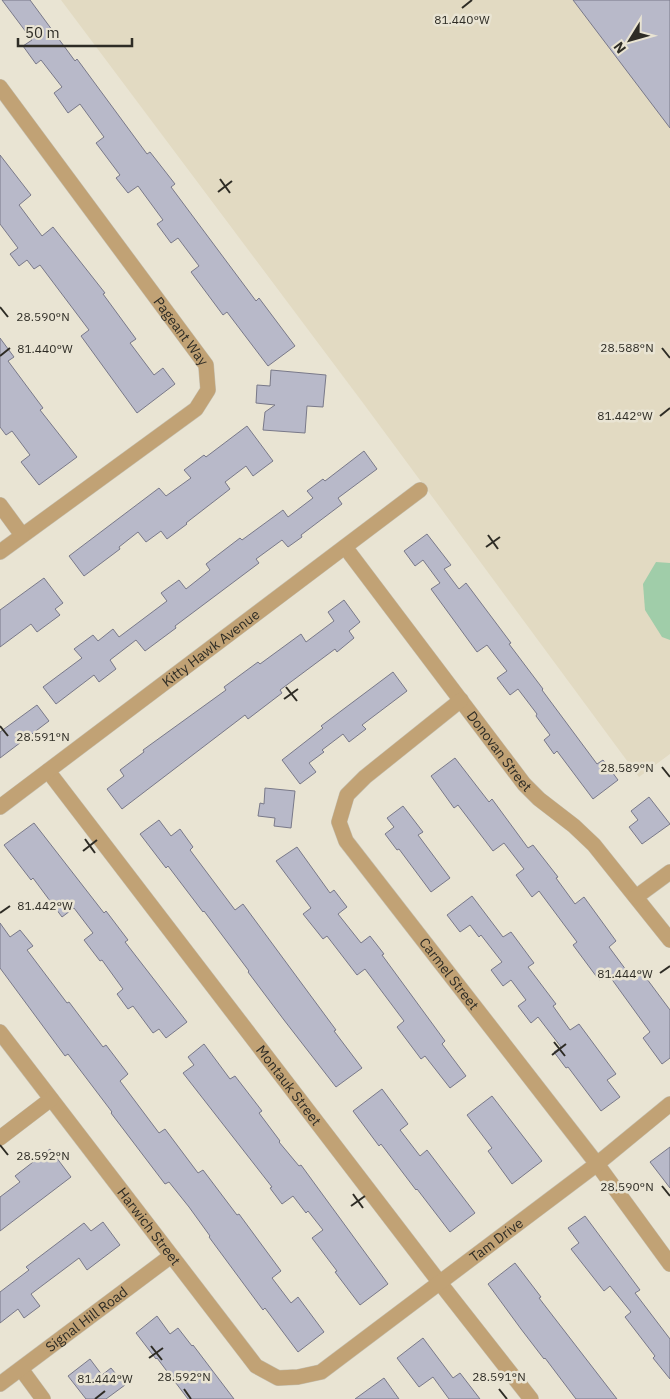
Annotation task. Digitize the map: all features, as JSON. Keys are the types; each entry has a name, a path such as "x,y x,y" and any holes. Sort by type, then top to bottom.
{"street":[{"name":"Pageant Way","path":"0,87 206,366 208,390 196,409 0,552"},
{"name":"Kitty Hawk Avenue","path":"0,807 420,490"},
{"path":"0,505 22,535"},
{"name":"Donovan Street","path":"345,547 524,784 539,799 574,826 594,846 670,940"},
{"name":"Carmel Street","path":"461,700 365,777 347,795 339,822 346,841 597,1164 670,1264"},
{"name":"Montauk Street","path":"48,771 531,1399"},
{"path":"636,897 670,872"},
{"name":"Harwich Street","path":"0,1032 256,1366 278,1378 298,1377 321,1372"},
{"path":"0,1138 51,1098"},
{"name":"Tam Drive","path":"321,1372 597,1164 670,1104"},
{"name":"Signal Hill Road","path":"0,1384 172,1256"},
{"path":"20,1369 43,1399"}],"shaded area":[{"path":"61,0 670,0 670,754 639,777 366,407"}],"green space":[{"path":"656,562 670,563 670,640 662,637 645,610 643,584"}],"building":[{"path":"2,0 30,0 75,61 77,59 147,154 150,152 175,184 171,187 256,301 259,298 295,346 268,366 227,312 223,315 191,272 199,266 178,238 171,243 157,224 163,220 138,186 128,193 116,178 120,175 96,143 104,137 80,104 68,113 54,93 62,87 41,60 36,64 23,46 32,40"},
{"path":"573,0 670,0 670,128"},
{"path":"0,155 31,195 19,205 42,236 53,227 105,293 103,294 136,339 130,343 154,375 163,368 175,384 137,413 81,336 89,330 40,265 34,269 27,260 19,266 10,254 18,248 0,224"},
{"path":"0,338 14,357 8,361 43,408 40,410 77,457 39,485 21,462 30,455 12,431 6,435 0,427"},
{"path":"271,370 326,375 323,407 307,406 305,433 263,430 265,412 275,405 256,403 257,385 270,386"},
{"path":"247,426 273,461 253,476 246,466 225,482 230,489 167,539 161,531 146,542 138,532 119,547 120,549 84,576 69,556 159,488 166,496 191,478 184,470 204,455 206,457"},
{"path":"364,451 377,469 338,498 342,504 301,535 302,537 288,547 282,540 256,559 259,563 145,651 136,640 110,660 116,669 99,682 94,675 56,704 43,687 82,658 74,649 93,635 98,641 113,629 119,637 167,601 161,593 179,580 186,589 210,570 206,564 240,538 242,540 283,510 288,517 313,498 307,491 323,479 325,481"},
{"path":"427,534 451,565 444,569 459,589 466,583 597,764 603,760 618,780 593,799 557,751 554,754 544,740 550,735 518,689 510,695 497,678 507,671 487,645 477,652 431,589 440,583 423,560 415,566 404,551"},
{"path":"44,578 63,603 55,609 60,615 37,632 31,624 0,647 0,610"},
{"path":"344,600 360,622 349,631 354,638 337,652 335,649 280,690 282,693 248,719 245,715 122,809 107,789 124,776 120,770 144,752 143,750 226,690 224,687 258,662 260,664 301,634 306,642 334,621 328,612"},
{"path":"393,672 407,691 362,725 366,729 349,742 343,734 322,750 324,752 309,763 316,772 300,784 282,760 323,728 321,726"},
{"path":"37,705 49,721 0,758 0,732"},
{"path":"455,758 489,802 492,799 528,848 533,845 558,877 556,878 575,904 584,897 616,941 609,947 632,978 641,971 670,1010 670,1058 662,1064 643,1038 650,1032 608,974 599,980 573,945 577,942 539,891 532,897 516,875 524,869 504,843 493,851 458,805 454,808 431,776"},
{"path":"265,788 295,791 291,828 274,826 275,818 258,816 260,803 264,804"},
{"path":"649,797 670,824 642,844 629,827 638,820 631,811"},
{"path":"403,806 423,832 418,835 450,878 431,892 399,849 397,850 385,834 394,827 387,818"},
{"path":"159,820 171,836 180,829 193,847 190,850 235,910 243,904 362,1068 336,1087 204,911 168,866 166,868 140,834"},
{"path":"34,823 104,913 106,911 128,940 125,942 187,1022 166,1038 159,1029 153,1033 133,1006 128,1009 117,994 123,989 102,960 100,961 84,940 93,933 74,908 62,917 33,878 31,880 4,845"},
{"path":"297,847 330,893 334,890 347,907 338,914 361,943 370,936 445,1041 442,1044 466,1076 450,1088 425,1056 421,1059 397,1027 404,1021 365,969 357,975 327,936 323,939 303,914 311,908 276,861"},
{"path":"472,896 503,937 511,932 534,963 528,967 556,1004 553,1006 570,1030 579,1024 616,1074 607,1080 620,1097 601,1111 568,1067 566,1068 554,1052 561,1047 538,1017 531,1023 518,1006 526,1000 511,980 503,986 491,970 502,962 481,935 479,937 470,925 460,932 447,915"},
{"path":"0,923 10,937 20,930 33,946 27,950 67,1003 69,1002 103,1047 106,1045 128,1074 120,1081 159,1133 165,1129 198,1173 203,1170 237,1215 239,1214 281,1271 272,1278 291,1303 298,1297 324,1332 298,1352 265,1308 263,1310 189,1207 169,1182 165,1184 68,1054 65,1056 0,968"},
{"path":"204,1044 230,1079 235,1076 262,1111 259,1113 279,1142 299,1166 301,1165 388,1284 360,1305 312,1238 323,1230 293,1196 282,1204 270,1188 272,1187 183,1073 194,1065 188,1057"},
{"path":"382,1089 408,1124 400,1130 420,1156 427,1150 475,1213 450,1232 381,1144 379,1146 353,1111"},
{"path":"492,1096 542,1161 512,1184 488,1151 492,1148 467,1115"},
{"path":"670,1147 670,1188 650,1162"},
{"path":"50,1149 71,1177 0,1231 0,1197 20,1182 15,1176"},
{"path":"585,1216 640,1290 635,1293 670,1339 670,1379 625,1317 631,1312 610,1286 604,1291 571,1249 579,1243 568,1228"},
{"path":"103,1222 120,1245 87,1270 79,1258 31,1294 40,1306 24,1318 18,1309 0,1323 0,1292 29,1270 26,1267 84,1223 91,1231"},
{"path":"515,1263 541,1297 539,1298 617,1399 576,1399 521,1329 488,1284"},
{"path":"157,1316 170,1334 178,1328 234,1399 188,1399 136,1333"},
{"path":"423,1338 453,1378 460,1373 480,1399 449,1399 433,1377 419,1387 397,1358"},
{"path":"90,1359 102,1375 111,1368 125,1385 106,1399 86,1399 68,1376"},
{"path":"384,1378 399,1399 355,1399"}]}
